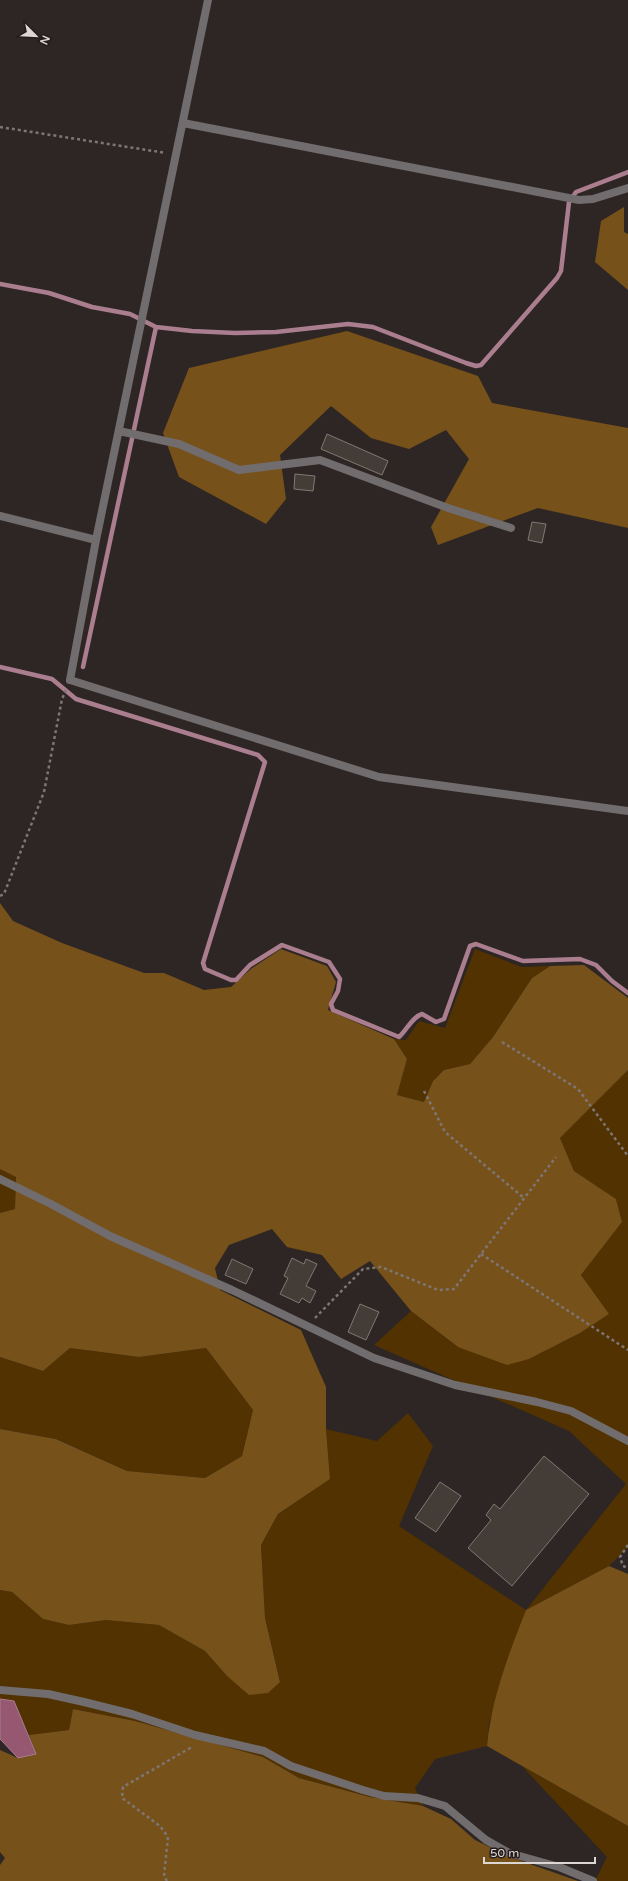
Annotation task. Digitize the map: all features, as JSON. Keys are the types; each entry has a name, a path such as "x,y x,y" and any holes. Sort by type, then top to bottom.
{"street":[{"path":"208,0 96,540 70,680 379,777 628,811"},
{"path":"183,123 564,198 579,200 592,199 628,188"},
{"path":"119,431 179,444 239,470 320,460 448,508 511,528"},
{"path":"0,516 96,540"},
{"path":"0,1179 51,1204 110,1236 307,1325 374,1358 455,1385 538,1402 571,1411 628,1441"},
{"path":"0,1690 48,1694 132,1714 196,1735 264,1752 297,1769 370,1792 384,1796 418,1798 445,1806 486,1840 509,1853 559,1867 593,1881"}],"path":[{"path":"0,127 177,154"},
{"path":"0,896 4,894 44,792 62,699"},
{"path":"502,1042 578,1089 628,1156"},
{"path":"424,1091 445,1132 524,1198"},
{"path":"307,1325 363,1269 381,1267 438,1290 454,1289 556,1157"},
{"path":"481,1254 628,1350"},
{"path":"628,1545 620,1557 623,1566 628,1568"},
{"path":"167,1881 164,1876 168,1837 160,1826 122,1798 123,1787 190,1748 196,1735"}],"shaded area":[{"path":"624,207 624,232 628,234 628,290 595,262 601,221"},
{"path":"347,331 478,376 492,403 628,428 628,528 538,508 438,545 431,527 469,459 446,430 409,449 371,438 331,406 280,455 286,499 266,524 179,477 163,433 189,368"},
{"path":"0,903 13,921 62,943 144,973 164,973 204,990 231,987 252,968 281,949 327,966 336,982 328,1010 394,1039 407,1059 397,1095 424,1102 433,1081 444,1070 470,1064 493,1037 532,978 550,966 584,965 628,998 628,1070 560,1138 574,1171 616,1199 622,1222 581,1275 609,1314 580,1333 529,1359 507,1365 458,1347 411,1311 370,1261 341,1279 322,1255 287,1247 272,1229 229,1245 215,1268 220,1290 301,1330 326,1387 326,1429 330,1479 278,1514 261,1545 265,1618 280,1682 268,1693 249,1695 227,1676 205,1651 159,1625 106,1620 69,1625 43,1619 12,1592 0,1590 0,1429 56,1439 127,1471 205,1478 242,1456 253,1410 206,1348 139,1357 70,1348 43,1371 0,1357 0,1213 15,1209 16,1177 0,1169"},
{"path":"475,949 522,967 550,966 532,978 493,1037 470,1064 444,1070 433,1081 424,1102 397,1095 407,1059 394,1039 406,1040 419,1021 445,1028"},
{"path":"628,1070 628,1547 609,1566 526,1610 626,1484 569,1431 374,1345 411,1311 458,1347 529,1359 580,1333 608,1314 581,1275 622,1222 616,1199 574,1171 560,1138"},
{"path":"0,1169 16,1176 15,1209 0,1213"},
{"path":"70,1348 139,1357 206,1348 253,1410 242,1456 205,1478 127,1471 57,1439 0,1429 0,1357 43,1371"},
{"path":"408,1413 433,1446 399,1526 526,1610 489,1723 487,1746 435,1759 415,1788 423,1806 370,1797 299,1778 263,1757 135,1721 73,1709 69,1730 29,1735 14,1701 0,1699 0,1590 12,1592 43,1619 69,1625 106,1620 159,1625 205,1651 227,1676 280,1681 265,1618 261,1545 278,1514 330,1479 326,1429 377,1441"},
{"path":"609,1566 628,1574 628,1826 487,1746 492,1711 507,1660 526,1610"},
{"path":"0,1699 14,1701 36,1754 18,1758 0,1739"},
{"path":"73,1709 135,1721 263,1757 299,1778 370,1797 423,1806 451,1819 475,1840 510,1857 578,1881 0,1881 0,1865 5,1858 0,1852 0,1750 18,1758 36,1754 29,1735 69,1730"},
{"path":"522,1766 628,1826 628,1881 595,1881 607,1857"}],"building":[{"path":"327,434 388,461 382,475 321,449"},
{"path":"295,474 315,476 313,491 294,489"},
{"path":"532,522 546,524 542,543 528,540"},
{"path":"292,1258 304,1264 306,1259 317,1264 306,1286 316,1291 310,1303 302,1298 299,1303 280,1294 288,1278 284,1276"},
{"path":"232,1259 253,1269 246,1284 225,1275"},
{"path":"360,1304 379,1312 366,1340 348,1332"},
{"path":"544,1456 589,1494 512,1586 468,1548 491,1520 486,1515 494,1504 500,1509"},
{"path":"440,1482 461,1496 436,1532 415,1518"}],"waterway":[{"path":"0,284 49,293 92,307 130,314 156,327 192,331 235,333 276,332 348,324 373,327 476,366 481,365 557,278 561,271 569,202 576,192 628,172"},
{"path":"83,667 156,327"},
{"path":"0,667 52,679 76,699 258,755 265,762 203,963 205,969 231,980 236,980 250,965 282,945 329,962 340,979 338,991 331,1004 333,1010 399,1037 412,1021 422,1014 436,1022 444,1019 470,946 476,944 523,961 580,959 596,965 612,981 628,993"}]}
